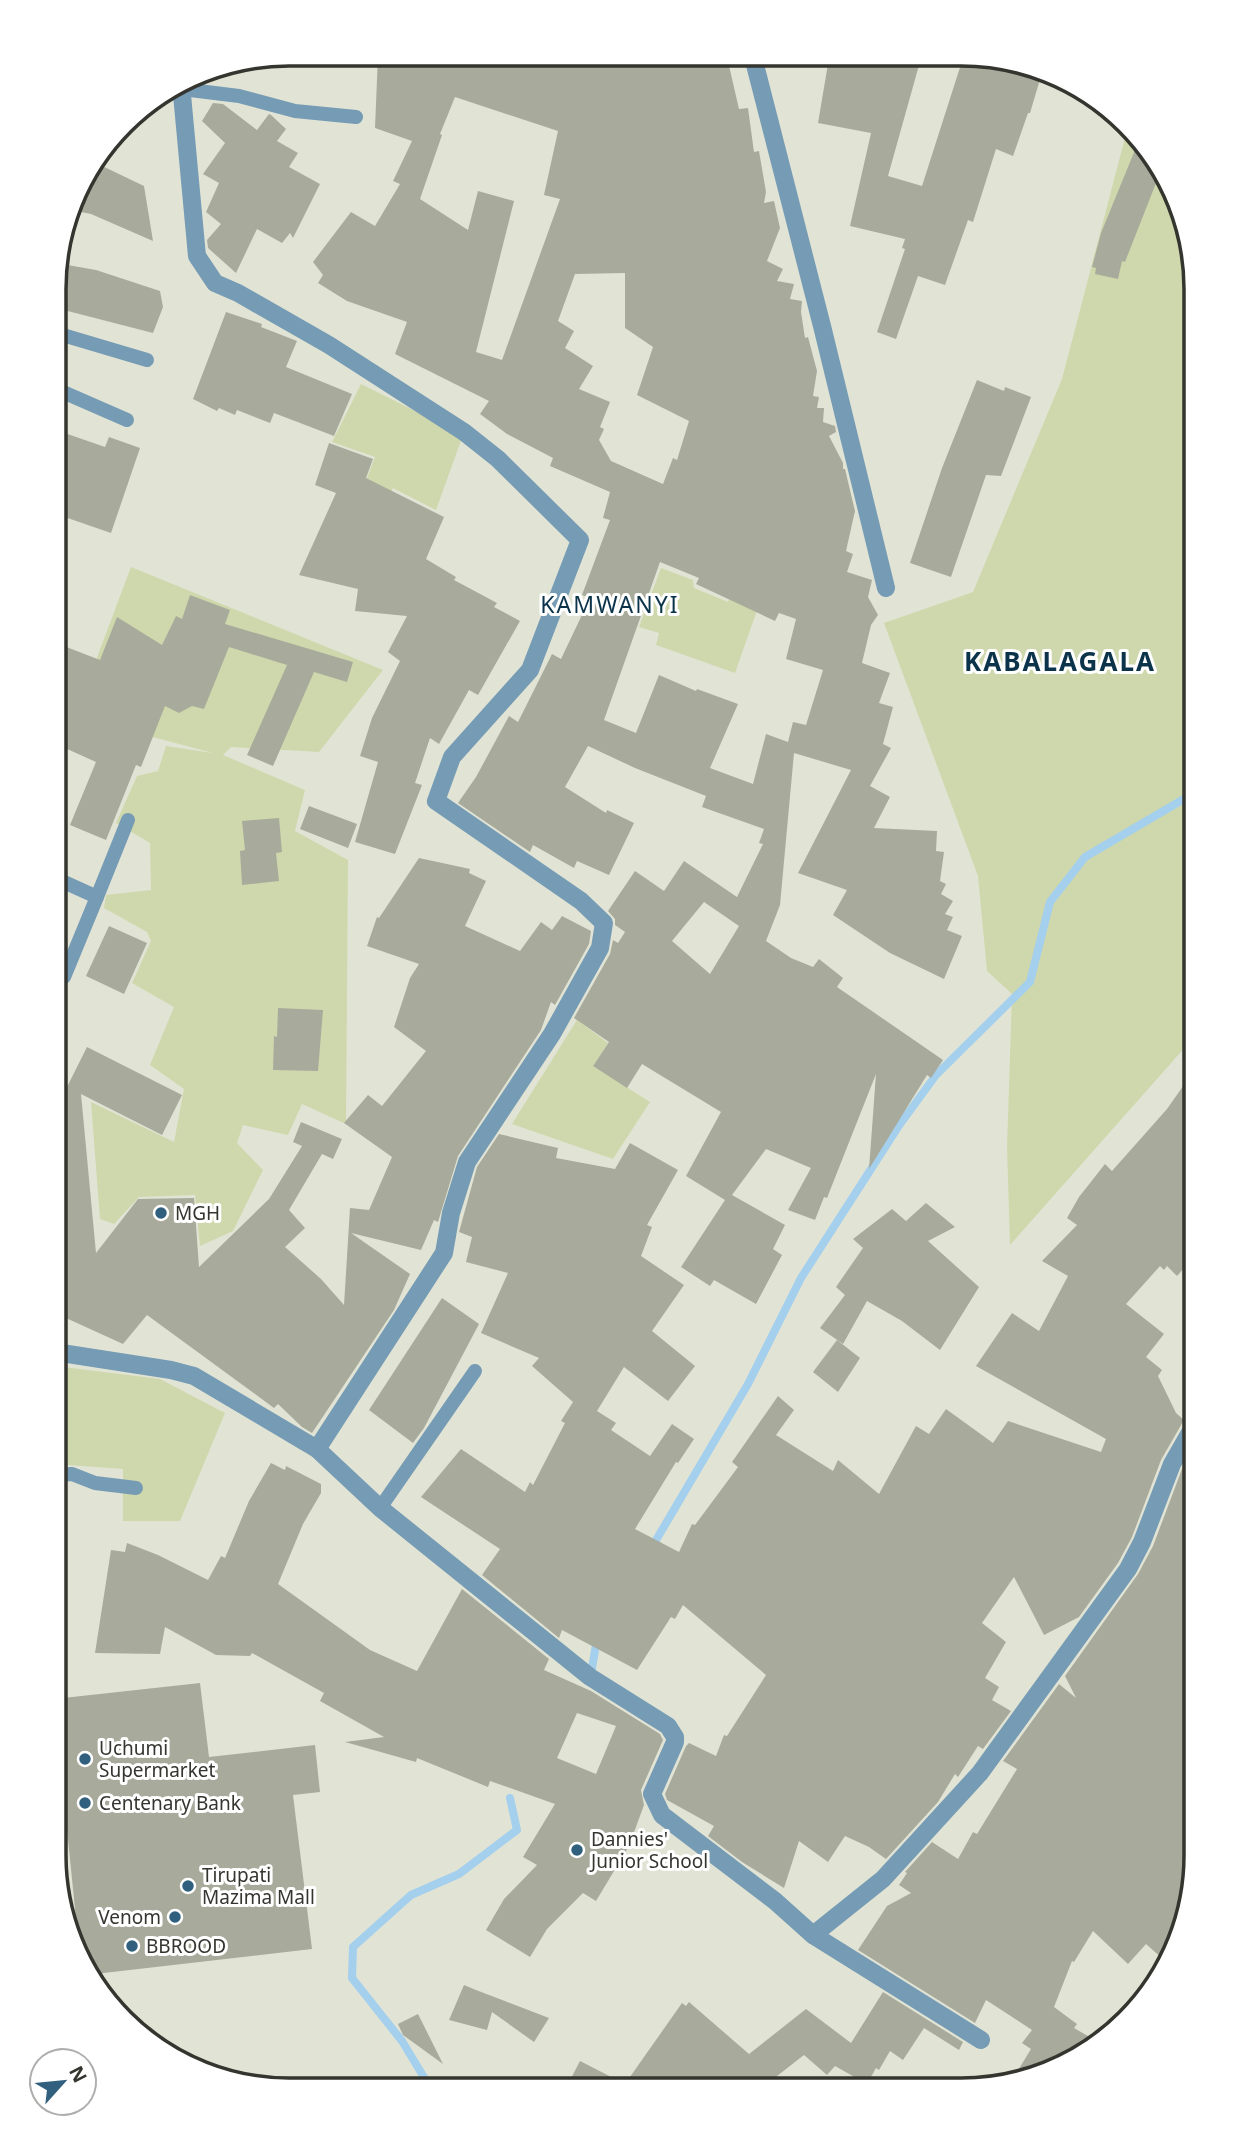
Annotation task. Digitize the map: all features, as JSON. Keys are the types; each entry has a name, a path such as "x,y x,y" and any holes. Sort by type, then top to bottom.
{"street":[{"path":"755,66 886,588"},
{"path":"182,94 197,256 215,283 238,293 329,345 464,432 498,459 580,540 530,670 453,757 436,801 581,901 604,923 600,948 552,1034 467,1161 451,1213 444,1253 317,1449"},
{"path":"67,1354 194,1376 317,1449 380,1508 590,1677 668,1726 675,1742 652,1794 662,1815 775,1901 813,1935 981,2040"},
{"path":"813,1935 883,1879 980,1773 1128,1569 1142,1542 1172,1464 1183,1444"}],"lane":[{"path":"195,88 239,96 295,111 356,117"},
{"path":"67,336 147,360"},
{"path":"67,394 127,420"},
{"path":"67,970 128,820"},
{"path":"67,883 97,897"},
{"path":"380,1508 475,1371"},
{"path":"67,1474 95,1483 136,1488"}],"green space":[{"path":"1125,140 1146,166 1172,218 1182,261 1184,290 1184,1049 1010,1245 1007,1147 1012,994 987,971 978,876 884,623 973,592 1062,379"},
{"path":"361,384 463,435 436,510 393,488 375,523 356,507 375,457 332,442"},
{"path":"131,567 383,670 319,752 231,747 223,755 305,790 295,831 348,860 346,1124 302,1104 288,1135 243,1125 237,1143 263,1170 233,1231 200,1246 195,1195 139,1197 114,1224 100,1219 91,1102 174,1142 184,1089 150,1065 174,1007 132,983 151,941 147,932 104,908 106,895 151,890 150,843 116,823 137,776 158,771 166,746 213,753 111,726 81,700"},
{"path":"661,568 693,580 694,588 728,602 741,570 767,582 735,673 656,645 659,633 639,627"},
{"path":"577,1020 608,1043 593,1066 650,1102 613,1159 512,1124"},
{"path":"67,1367 160,1379 225,1413 180,1521 123,1521 123,1469 67,1465"}],"building":[{"path":"378,66 729,66 739,109 748,108 754,152 759,151 766,192 764,203 774,201 780,228 767,261 783,269 777,281 794,284 790,299 802,301 805,338 808,337 817,371 813,396 819,397 817,408 824,408 823,422 835,426 836,432 829,436 843,463 855,511 846,551 853,554 847,572 872,580 868,597 878,615 871,625 862,663 890,673 879,703 893,707 883,744 891,748 870,786 890,797 874,828 937,831 936,851 944,852 940,881 946,884 941,894 953,901 945,914 953,917 947,930 962,936 944,979 890,953 833,915 847,890 798,873 851,770 794,753 780,905 766,941 791,958 813,967 819,959 843,978 837,987 943,1060 931,1078 927,1075 869,1169 876,1074 827,1198 824,1197 815,1220 788,1210 811,1168 766,1149 732,1195 785,1225 773,1249 782,1255 756,1304 714,1280 710,1286 681,1267 725,1200 686,1176 721,1112 642,1064 627,1088 593,1066 609,1042 574,1018 610,954 613,940 618,943 625,932 615,925 615,919 608,911 635,871 664,891 684,861 737,897 763,844 759,843 764,829 702,807 706,796 588,746 565,787 606,813 607,810 634,823 609,875 577,861 574,868 533,845 530,852 458,803 476,777 509,716 518,722 552,654 561,659 590,598 582,595 610,520 603,518 610,492 550,466 553,458 507,434 480,414 489,401 395,354 407,322 347,301 318,283 323,275 313,262 351,212 375,226 400,184 393,181 412,141 375,128","holes":["455,97 558,131 544,195 560,199 502,360 476,352 514,201 478,191 468,230 420,199 442,135 440,134","625,273 625,328 653,347 637,395 689,421 677,460 673,458 663,484 611,461 599,440 604,429 600,427 610,402 579,389 593,366 565,348 574,331 558,321 575,274","660,562 699,578 696,584 775,621 779,613 796,619 786,659 823,670 806,725 793,722 788,742 766,734 753,784 710,768 738,704 697,689 696,691 659,675 636,733 604,720","704,902 739,926 710,974 672,941"]},
{"path":"828,66 919,66 888,176 922,186 960,66 989,68 1039,81 1013,156 996,149 973,222 968,220 945,285 918,276 896,339 877,332 905,249 902,248 905,239 850,226 871,133 818,123"},
{"path":"213,103 223,104 257,130 269,114 271,115 286,129 277,141 298,153 289,167 320,184 293,238 290,233 282,243 257,229 236,273 208,248 207,240 221,224 206,212 219,183 203,174 225,143 202,121"},
{"path":"1134,151 1156,184 1125,262 1122,261 1118,279 1095,274 1096,268 1092,267 1101,233"},
{"path":"104,167 144,186 153,241 81,212"},
{"path":"68,265 96,270 160,291 163,307 153,333 67,311"},
{"path":"226,312 262,324 261,327 297,341 286,367 352,394 334,436 274,413 270,423 237,410 235,415 219,408 217,411 193,399"},
{"path":"977,380 1004,391 1005,387 1031,397 1001,476 986,475 951,577 910,563 942,468"},
{"path":"67,434 105,447 109,437 140,448 111,533 67,518"},
{"path":"329,443 373,459 366,478 444,517 426,559 456,577 454,580 497,603 494,607 520,621 478,695 469,690 439,744 430,738 415,783 422,785 395,854 355,842 378,762 360,756 372,718 400,661 388,652 407,616 355,611 358,589 299,575 336,493 315,485"},
{"path":"190,595 230,610 225,624 353,662 347,682 314,672 273,766 247,755 287,665 229,647 204,709 192,706 179,713 165,706 141,767 136,765 106,840 70,825 96,762 67,749 67,647 100,660 117,617 162,645 176,616 182,619"},
{"path":"309,806 357,824 348,848 300,829"},
{"path":"279,818 282,852 276,853 279,881 242,885 240,851 245,850 242,821"},
{"path":"419,858 470,869 469,873 486,881 465,926 520,951 541,922 552,930 562,916 591,931 589,944 555,1005 551,1002 541,1030 458,1156 438,1222 434,1220 421,1250 351,1233 410,1274 394,1310 312,1433 278,1404 274,1408 147,1315 123,1344 67,1318 67,1087 87,1047 182,1095 162,1135 81,1094 96,1253 138,1199 194,1198 199,1267 269,1199 302,1146 293,1142 301,1122 342,1139 333,1159 322,1154 289,1210 305,1228 285,1247 321,1279 344,1305 350,1208 369,1210 392,1157 344,1123 368,1095 382,1106 426,1051 394,1027 410,978 419,964 367,946 377,917 379,918"},
{"path":"109,926 147,943 124,994 86,976"},
{"path":"278,1008 323,1010 318,1071 273,1070"},
{"path":"1183,1085 1183,1269 1177,1276 1167,1266 1164,1270 1160,1266 1126,1304 1164,1334 1146,1357 1162,1370 1158,1376 1176,1413 1183,1421 1161,1460 1132,1537 1118,1563 1079,1617 1044,1635 1014,1577 982,1623 1006,1642 985,1678 999,1687 992,1700 1011,1711 983,1749 978,1746 958,1777 955,1774 938,1802 886,1859 869,1847 845,1836 828,1862 799,1841 784,1888 742,1862 708,1836 714,1826 667,1800 665,1794 686,1746 689,1743 716,1756 724,1735 727,1736 766,1675 683,1605 675,1619 671,1617 637,1670 562,1630 559,1638 482,1575 500,1549 421,1497 461,1449 525,1492 530,1482 533,1485 565,1423 561,1421 573,1402 532,1366 539,1358 481,1333 508,1273 466,1262 472,1237 459,1232 477,1167 499,1134 558,1148 556,1158 615,1169 630,1143 678,1170 647,1225 652,1227 641,1256 684,1285 652,1331 695,1366 668,1401 624,1367 597,1411 616,1423 611,1430 650,1456 672,1424 694,1439 678,1463 676,1462 635,1529 679,1552 692,1524 695,1525 738,1467 732,1462 778,1396 794,1410 776,1435 833,1471 838,1460 879,1494 916,1426 929,1434 946,1409 993,1443 1008,1421 1101,1452 1106,1439 976,1366 1012,1313 1039,1331 1068,1276 1042,1261 1077,1225 1067,1218 1079,1197 1105,1164 1112,1171 1167,1109"},
{"path":"926,1203 955,1227 928,1241 979,1287 940,1350 902,1321 867,1301 843,1344 820,1328 845,1295 836,1287 863,1248 853,1239 892,1209 906,1221"},
{"path":"442,1298 479,1324 424,1428 413,1443 369,1410"},
{"path":"837,1340 860,1358 838,1392 813,1372"},
{"path":"271,1463 285,1470 286,1466 321,1484 321,1493 303,1524 278,1584 370,1650 417,1671 462,1589 549,1659 544,1670 591,1691 660,1734 663,1740 641,1790 644,1805 629,1846 596,1901 583,1893 547,1929 530,1957 486,1930 504,1899 537,1865 523,1857 555,1804 490,1781 488,1787 417,1758 416,1762 345,1742 384,1737 320,1701 324,1693 252,1653 250,1656 216,1655 165,1627 160,1654 95,1653 111,1550 125,1552 127,1543 208,1580 221,1556 225,1558 249,1501","holes":["577,1713 616,1726 596,1774 557,1758"]},
{"path":"1183,1467 1183,1870 1176,1913 1159,1956 1146,1944 1128,1964 1093,1931 1074,1962 1072,1961 1054,2007 1077,2024 1074,2028 1089,2037 1059,2055 1018,2071 1031,2049 1022,2043 1032,2030 986,2000 975,2023 858,1950 887,1906 911,1893 899,1885 907,1873 905,1872 932,1842 958,1859 973,1832 977,1834 1017,1769 1003,1761 1059,1684 1076,1698 1065,1676 1138,1574 1153,1546"},
{"name":"Tirupati Mazima Mall","path":"200,1683 209,1757 315,1745 320,1792 293,1795 312,1949 101,1973 76,1919 67,1829 67,1698"},
{"path":"464,1985 549,2018 534,2042 492,2012 487,2030 449,2020"},
{"path":"883,1992 963,2042 959,2050 924,2028 903,2060 890,2051 879,2070 876,2068 870,2078 856,2078 835,2066 827,2075 804,2055 774,2078 629,2078 682,2003 686,2006 689,2002 749,2054 806,2009 851,2043"},
{"path":"418,2014 443,2064 403,2035 398,2024"},
{"path":"580,2061 613,2078 571,2078"}],"waterway":[{"path":"652,1547 748,1384 801,1278 898,1127 936,1075 1030,982 1050,902 1085,857 1184,799"},
{"path":"591,1674 597,1639"},
{"path":"424,2078 402,2041 352,1978 353,1947 411,1895 459,1874 517,1830 510,1798"}],"place":[{"name":"MGH","path":"161,1213"},
{"name":"Uchumi Supermarket","path":"85,1759"},
{"name":"Centenary Bank","path":"85,1803"},
{"name":"Dannies' Junior School","path":"577,1850"},
{"name":"Tirupati Mazima Mall","path":"188,1886"},
{"name":"Venom","path":"175,1917"},
{"name":"BBROOD","path":"132,1946"}],"district":[{"name":"KAMWANYI","path":"610,605"},
{"name":"KABALAGALA","path":"1060,662"}]}
